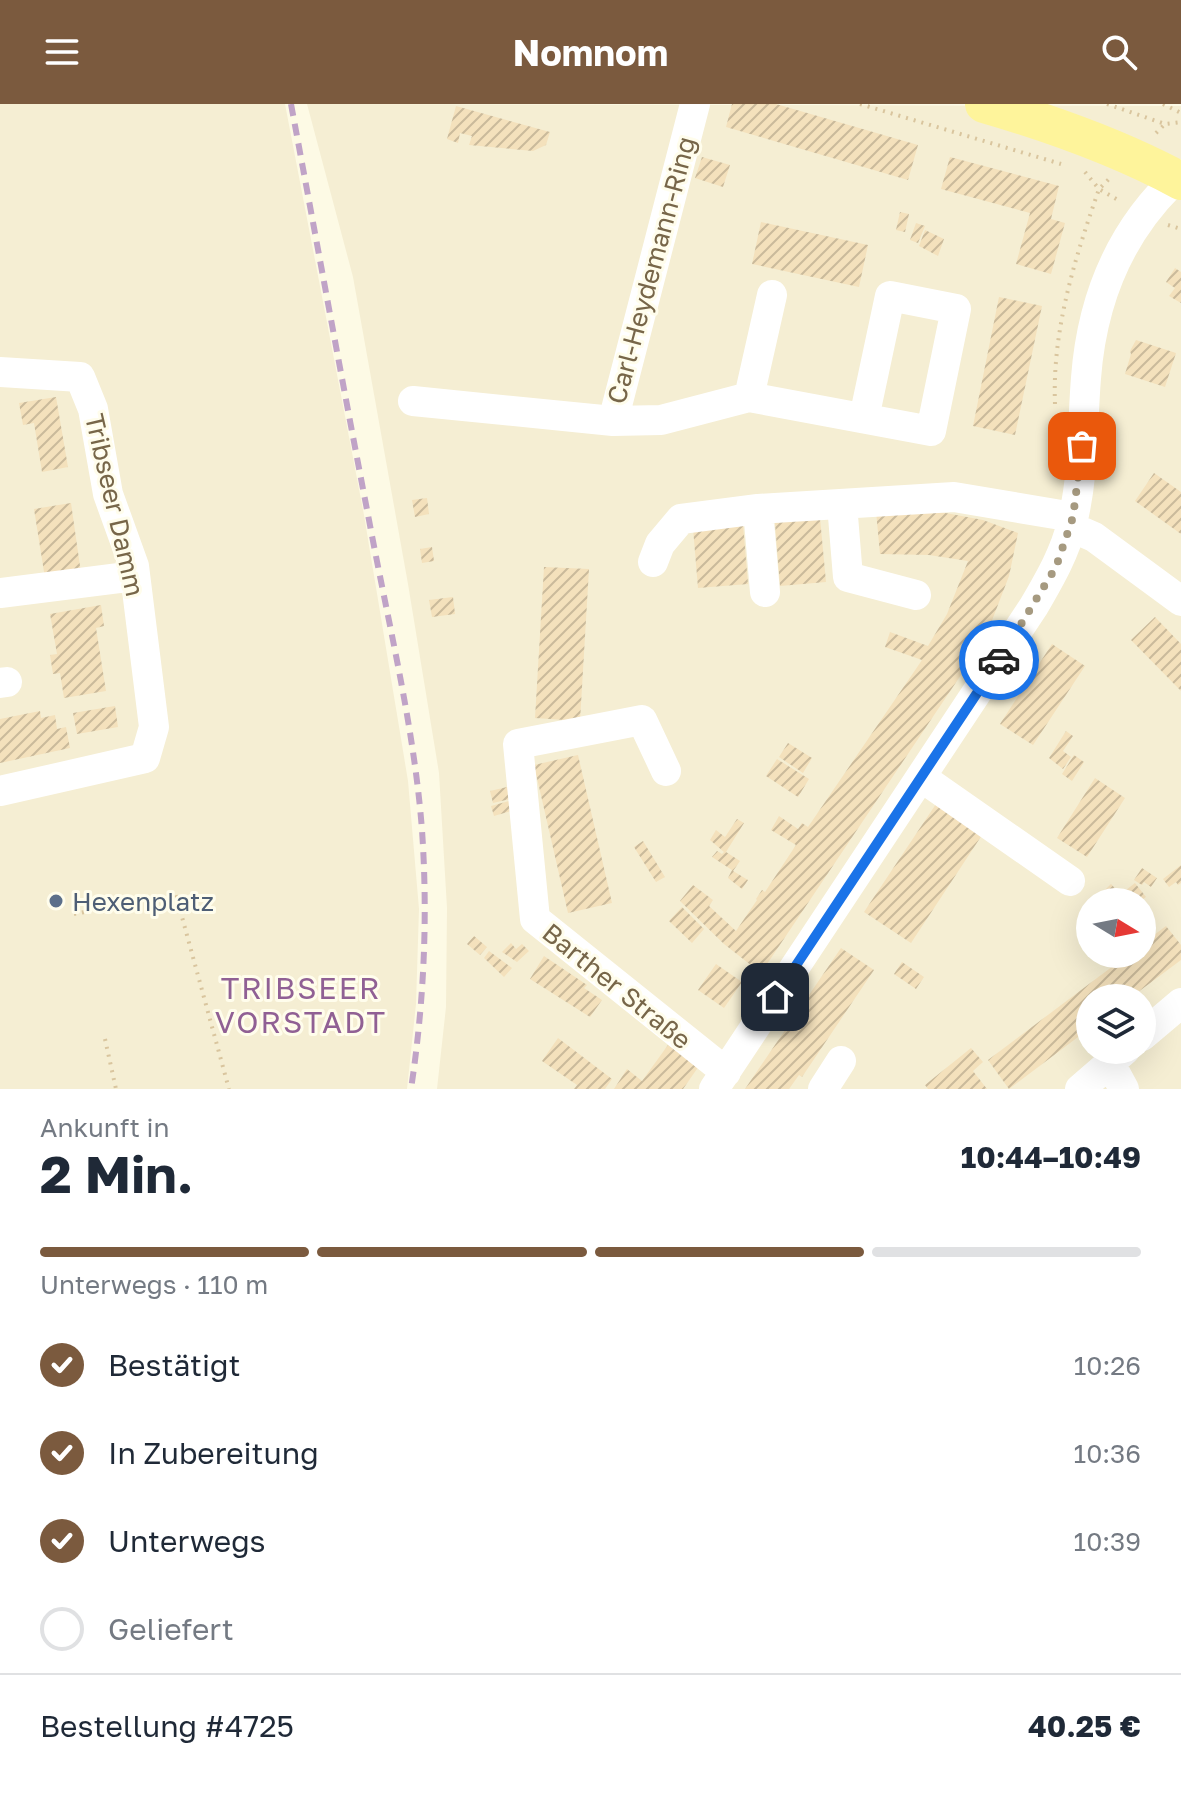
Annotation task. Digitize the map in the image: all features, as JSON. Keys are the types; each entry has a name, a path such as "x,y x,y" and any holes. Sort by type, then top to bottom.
{"main road":[{"path":"984,104 1060,126 1179,178"}],"street":[{"name":"Carl-Heydemann-Ring","path":"695,104 613,421 661,420 749,397 931,431 956,309 890,296 864,418"},
{"path":"720,1080 1034,606 1056,567 1078,495 1092,331 1112,268 1142,214 1179,178"},
{"path":"749,397 772,295"},
{"name":"Tribseer Damm","path":"0,372 80,377 93,409 108,494 135,576 154,727 145,758 0,791"},
{"path":"413,401 613,421"},
{"path":"653,562 660,544 681,519 758,509 954,497 1072,522 1181,601"},
{"path":"842,504 848,577 916,595"},
{"path":"758,509 765,592"},
{"path":"0,593 135,576"},
{"name":"Barther Straße","path":"666,771 642,720 518,744 535,919 720,1080"},
{"path":"921,777 1070,881"},
{"path":"1156,1024 1181,1003"},
{"path":"823,1089 841,1061"},
{"path":"1080,1089 1119,1067"}],"path":[{"path":"860,104 1072,167"},
{"path":"1107,104 1165,124 1181,122"},
{"path":"1163,104 1181,113"},
{"path":"1084,171 1099,189 1142,214 1181,229"},
{"path":"1056,407 1057,350 1065,308 1099,189"},
{"path":"74,914 176,895 229,1089"},
{"path":"105,1039 116,1089"}],"shaded area":[{"path":"0,104 285,104 364,515 408,781 419,909 416,1004 407,1089 0,1089"},
{"path":"307,104 1181,106 1181,1089 437,1089 446,1007 447,908 439,773 353,277"}],"building":[{"path":"732,104 776,104 918,145 908,180 726,127"},
{"path":"456,106 550,132 546,145 533,151 469,145 472,136 460,133 458,143 447,139"},
{"path":"702,157 730,165 723,187 695,178"},
{"path":"950,157 1059,186 1051,219 1065,223 1051,274 1016,264 1030,213 941,189"},
{"path":"900,212 909,214 905,232 896,230"},
{"path":"761,222 868,245 859,287 752,264"},
{"path":"916,223 925,226 918,243 910,240"},
{"path":"925,230 944,239 938,256 919,246"},
{"path":"1175,268 1181,272 1181,303 1169,296 1175,288 1166,282"},
{"path":"999,297 1042,306 1015,435 973,426"},
{"path":"1136,340 1176,353 1165,387 1125,374"},
{"path":"56,397 68,467 42,472 34,423 23,425 19,403"},
{"path":"1154,473 1181,492 1181,534 1135,501"},
{"path":"427,498 429,514 415,517 412,500"},
{"path":"71,503 81,573 45,578 34,509"},
{"path":"876,511 935,511 983,520 1018,533 1009,576 991,623 969,663 761,973 724,944 680,901 693,885 713,900 709,906 736,931 796,845 771,830 779,816 798,829 802,823 808,827 922,660 885,647 890,632 928,646 947,614 968,561 929,555 880,554"},
{"path":"820,518 826,582 780,586 775,523"},
{"path":"743,524 748,584 698,588 693,528"},
{"path":"432,547 434,561 422,563 420,549"},
{"path":"544,567 589,569 580,721 535,718"},
{"path":"453,597 455,614 432,617 429,600"},
{"path":"101,605 104,626 96,628 106,691 64,698 60,673 53,674 50,655 57,654 50,614"},
{"path":"1155,617 1181,644 1181,691 1131,640"},
{"path":"1052,644 1085,666 1033,745 1000,724"},
{"path":"115,706 118,727 77,734 73,713"},
{"path":"40,711 41,718 55,715 57,729 66,727 70,748 0,763 0,719"},
{"path":"1066,731 1073,736 1063,751 1071,757 1063,769 1049,758"},
{"path":"788,743 812,758 803,773 779,757"},
{"path":"578,755 612,903 568,913 534,765"},
{"path":"1074,755 1084,762 1072,781 1062,774"},
{"path":"777,759 809,779 798,797 766,776"},
{"path":"1095,778 1125,798 1087,857 1057,838"},
{"path":"507,787 510,799 493,803 490,791"},
{"path":"940,798 986,829 911,943 864,912"},
{"path":"509,801 511,811 494,816 491,806"},
{"path":"737,819 744,823 726,852 740,861 733,871 748,880 742,889 728,878 732,870 712,857 717,851 724,852 710,840 716,830 725,837"},
{"path":"643,841 665,877 656,882 634,847"},
{"path":"1181,865 1181,883 1178,885 1176,882 1169,887 1163,879"},
{"path":"1142,868 1157,878 1151,887 1134,880"},
{"path":"682,907 704,929 692,943 669,921"},
{"path":"1166,926 1181,945 1181,960 1149,984 1089,984 1110,968 1156,968 1156,934"},
{"path":"474,936 487,947 480,955 467,944"},
{"path":"511,943 516,949 522,944 529,951 517,962 502,952"},
{"path":"841,948 874,970 802,1077 799,1075 789,1089 745,1089"},
{"path":"489,951 512,968 504,977 484,958"},
{"path":"544,956 587,985 584,988 602,1000 590,1017 530,979"},
{"path":"902,962 924,977 916,989 894,974"},
{"path":"716,964 742,982 724,1008 698,990"},
{"path":"1076,994 1076,1039 1009,1089 988,1060"},
{"path":"558,1038 612,1079 605,1089 574,1089 577,1085 542,1061"},
{"path":"668,1045 699,1066 683,1089 614,1089 627,1069 642,1081"},
{"path":"971,1048 983,1062 973,1071 987,1089 928,1089 925,1085"}],"railway":[{"path":"291,104 400,674 418,791 425,928 422,992 411,1089"}],"way so far":[{"path":"999,660 1056,567 1071,527 1078,495 1082,446"}],"place":[{"name":"Hexenplatz","path":"56,901"}],"district":[{"name":"TRIBSEER VORSTADT","path":"301,1005"}],"route":[{"path":"775,997 999,660"}]}
